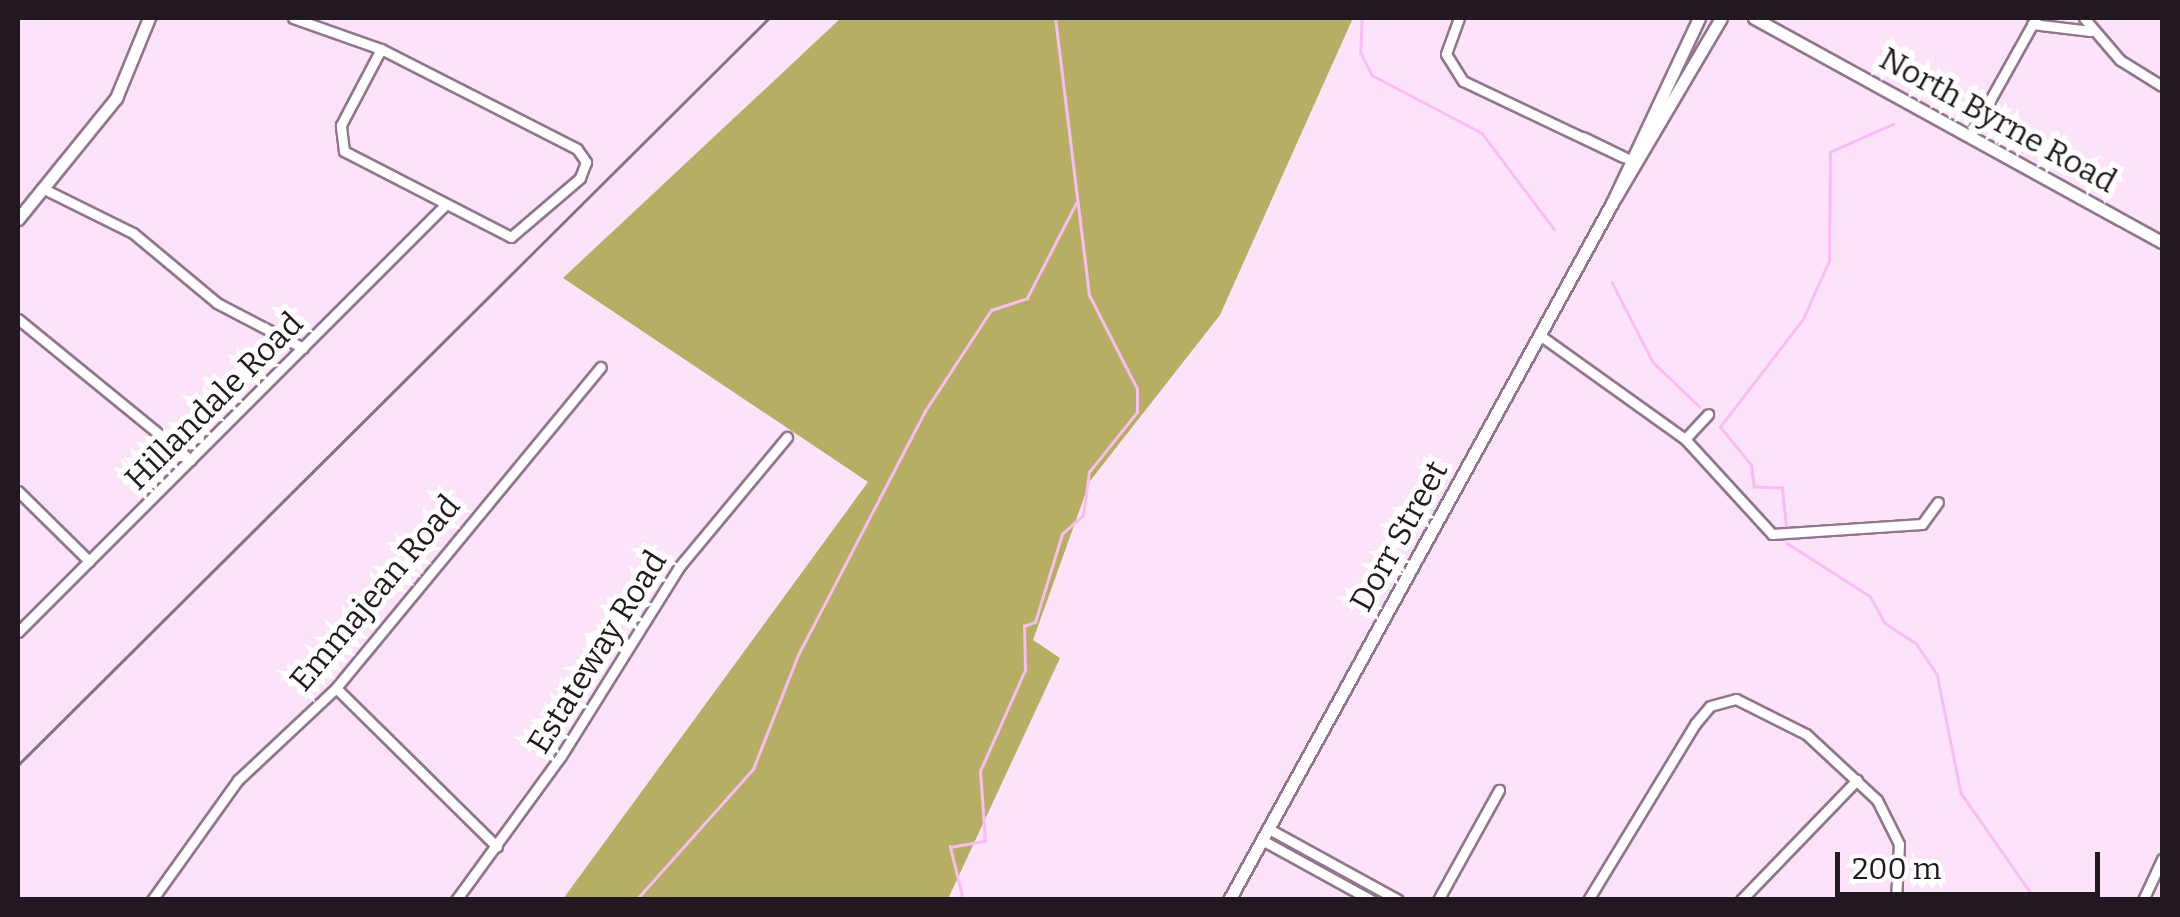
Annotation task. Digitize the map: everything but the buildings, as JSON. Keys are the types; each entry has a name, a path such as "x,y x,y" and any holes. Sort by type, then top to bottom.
{"main road":[{"path":"18,219 116,98 149,18"},
{"name":"Dorr Street","path":"1615,198 1626,158 1699,18"},
{"name":"Dorr Street","path":"1230,900 1615,198 1720,18"},
{"name":"North Byrne Road","path":"1754,18 2162,242"}],"street":[{"path":"292,18 380,49 582,152 580,178 512,236 340,145 341,125 380,49"},
{"path":"1459,18 1446,46 1457,76 1626,158"},
{"path":"2084,18 2091,31 2162,86"},
{"path":"1970,136 2034,21 2091,31"},
{"path":"42,188 112,220 230,312 303,348"},
{"name":"Hillandale Road","path":"18,632 446,204"},
{"path":"18,319 191,460"},
{"path":"1541,336 1685,439 1772,534 1922,524 1938,502"},
{"name":"Emmajean Road","path":"152,900 238,780 336,688 601,366"},
{"path":"1685,439 1708,414"},
{"name":"Estateway Road","path":"456,900 497,847 669,581 787,437"},
{"path":"18,491 90,561"},
{"path":"336,688 497,847"},
{"path":"1588,900 1696,724 1721,701 1755,706 1806,734 1857,780 1899,844 1896,900"},
{"path":"1741,900 1857,780"},
{"path":"1438,900 1499,790"},
{"path":"1266,834 1371,900"},
{"path":"1266,834 1398,900"},
{"path":"2143,900 2162,858"}],"shaded area":[{"path":"841,18 1353,18 1220,315 1090,481 1033,640 1060,658 948,899 563,899 868,482 563,278"}],"waterway":[{"path":"963,900 950,847 985,841 980,771 1025,670 1024,626 1035,622 1062,534 1083,515 1089,472 1137,412 1137,389 1089,295 1055,18"},
{"path":"1362,18 1361,53 1372,75 1482,133 1554,229"},
{"path":"1786,527 1782,488 1754,487 1751,465 1720,427 1803,319 1829,261 1830,152 1893,124"},
{"path":"636,900 753,769 798,655 925,411 991,310 1027,298 1076,203"},
{"path":"1612,282 1653,362 1699,406"},
{"path":"1787,543 1870,596 1885,623 1916,643 1937,674 1961,793 2036,900"}],"railway":[{"path":"18,765 769,18"}]}
